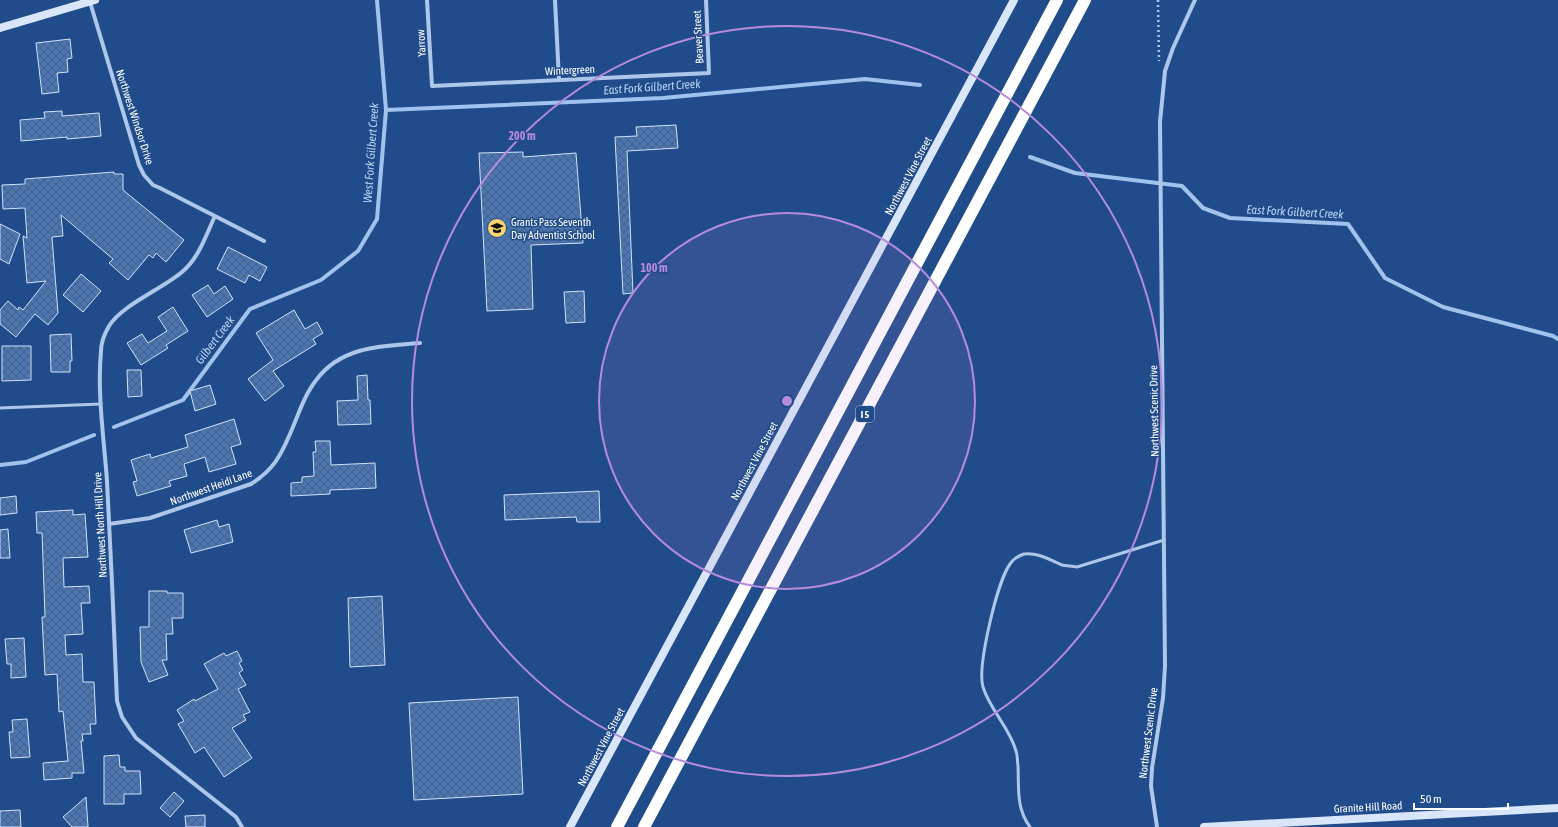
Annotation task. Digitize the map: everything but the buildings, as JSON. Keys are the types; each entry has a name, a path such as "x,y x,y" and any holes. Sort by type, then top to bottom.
{"highway":[{"name":"I 5","path":"617,827 1057,0"},
{"name":"I 5","path":"644,827 1085,0"}],"street":[{"name":"Yarrow","path":"427,0 432,86"},
{"path":"555,0 559,80"},
{"name":"Beaver Street","path":"706,0 709,73"},
{"name":"Northwest Vine Street","path":"570,827 1014,0"},
{"name":"Northwest Scenic Drive","path":"1157,827 1151,786 1152,768 1163,698 1165,666 1160,122 1165,71 1173,48 1195,0"},
{"path":"0,28 92,1"},
{"name":"Northwest Windsor Drive","path":"92,1 138,165 144,175 153,184 264,241"},
{"name":"Wintergreen","path":"432,86 709,73"},
{"name":"Northwest North Hill Drive","path":"215,216 201,248 191,263 182,272 121,313 110,325 103,338 101,350 101,404 109,524 117,701 122,717 136,738 236,817 242,827"},
{"name":"Northwest Heidi Lane","path":"109,524 150,518 251,484 264,476 274,464 284,448 307,394 317,379 328,367 340,358 354,352 374,347 420,344"},
{"name":"Granite Hill Road","path":"1204,827 1558,808"}],"lane":[{"path":"0,408 101,404"},
{"path":"1030,827 1023,818 1019,807 1017,753 1012,738 983,688 981,677 986,639 998,590 1009,565 1015,558 1026,554 1042,556 1063,565 1077,566 1164,540"}],"waterway":[{"name":"Gilbert Creek","path":"114,427 183,400 250,309 321,280 358,251 377,219 386,110 377,0"},
{"name":"East Fork Gilbert Creek","path":"386,110 663,98 865,79 920,85"},
{"name":"East Fork Gilbert Creek","path":"1030,157 1075,173 1182,186 1203,208 1230,218 1348,224 1385,278 1443,307 1553,336 1558,339"},
{"name":"Gilbert Creek","path":"0,465 26,462 94,435"}],"place":[{"name":"Grants Pass Seventh Day Adventist School","path":"497,228"}],"water label":[{"name":"West Fork Gilbert Creek","path":"371,153"}]}
